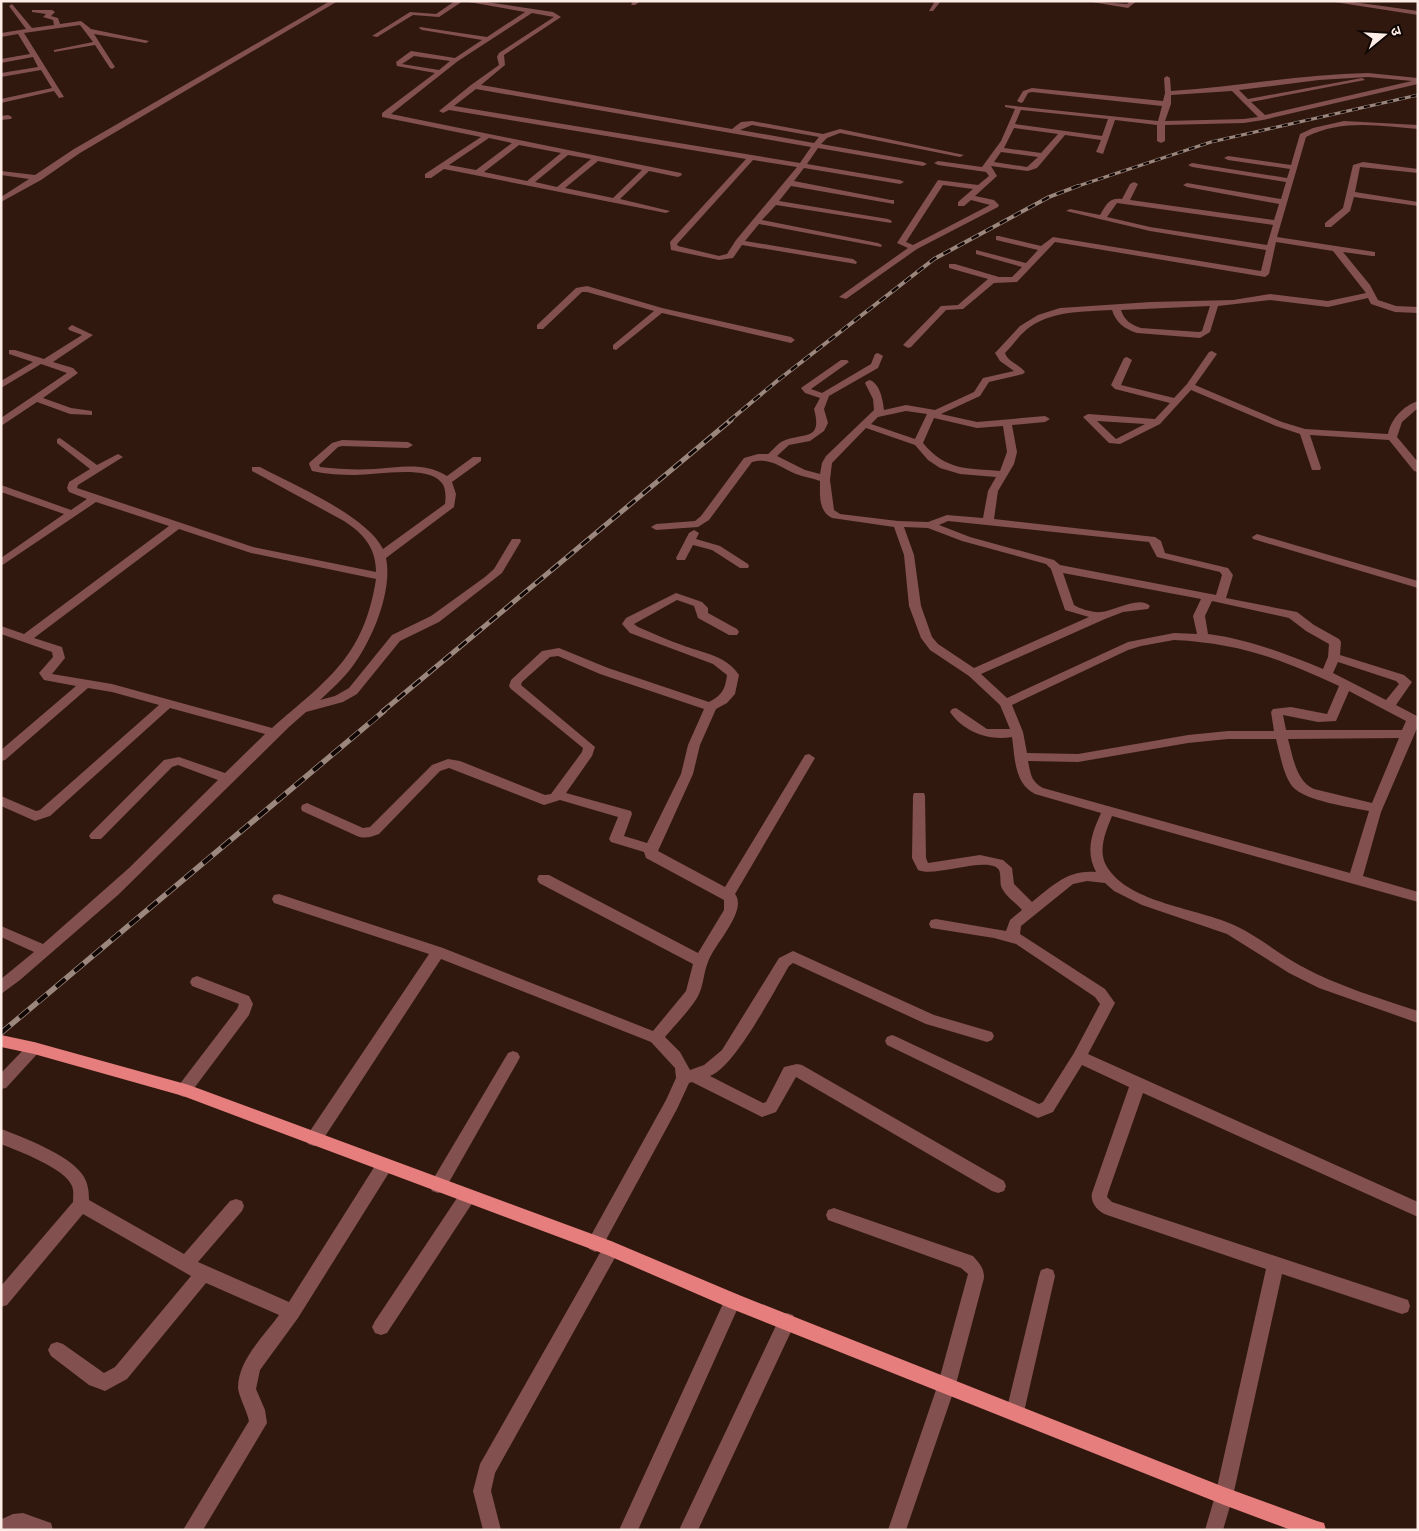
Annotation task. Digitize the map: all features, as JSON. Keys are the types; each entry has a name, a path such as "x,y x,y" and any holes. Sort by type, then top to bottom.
{"main road":[{"path":"1,1041 34,1048 184,1090 466,1197 603,1246 733,1301 947,1384 1224,1496 1317,1530"}],"street":[{"path":"1,200 84,147 335,1"},
{"path":"375,36 412,13 437,16 460,1"},
{"path":"466,1 530,10 557,15 558,17 501,54 500,57 503,64 444,110 802,165 900,182"},
{"path":"931,10 938,1"},
{"path":"1089,1 1128,6 1134,1"},
{"path":"1331,1 1409,8 1418,12"},
{"path":"12,6 30,30"},
{"path":"530,10 456,60 385,116 678,175"},
{"path":"34,11 52,12 46,17 56,19 58,26"},
{"path":"1,34 78,23 83,24 112,67"},
{"path":"422,28 489,39"},
{"path":"89,31 146,41"},
{"path":"20,32 61,97"},
{"path":"56,50 97,43"},
{"path":"441,72 399,65 399,62 413,53 456,60"},
{"path":"1,61 34,55"},
{"path":"1,76 42,68"},
{"path":"1168,93 1233,88 1343,75 1373,74 1418,81"},
{"path":"1246,101 1354,82 1373,74"},
{"path":"1162,141 1161,122 1168,93 1167,78"},
{"path":"1007,106 1020,104 1112,118 1161,122 1244,121 1418,81"},
{"path":"473,86 922,164"},
{"path":"1,101 55,88"},
{"path":"1233,88 1263,118"},
{"path":"987,166 1012,126 1025,92 1032,90 1166,104"},
{"path":"1100,152 1112,118"},
{"path":"733,131 744,124 752,123 824,136"},
{"path":"952,266 996,279 1014,280 1051,240 1060,239 1264,274 1284,202 1288,180 1303,136 1334,125 1352,123 1418,127"},
{"path":"1012,126 1104,138"},
{"path":"751,158 672,246 678,250 723,258 730,256 739,242 759,222 790,183 816,145 824,136 830,133 844,132 960,155"},
{"path":"938,163 1028,169 1034,166 1062,133"},
{"path":"428,176 486,136"},
{"path":"478,173 517,143"},
{"path":"999,149 1043,156"},
{"path":"529,183 567,152"},
{"path":"559,189 597,158"},
{"path":"1228,158 1292,167"},
{"path":"1192,165 1288,180"},
{"path":"1328,225 1345,211 1357,165 1418,171"},
{"path":"443,166 666,211"},
{"path":"961,204 993,176 987,166"},
{"path":"614,201 647,169"},
{"path":"1,172 38,178"},
{"path":"914,248 901,242 941,182 979,188"},
{"path":"790,183 891,202"},
{"path":"1125,201 1134,184"},
{"path":"1187,185 1284,202"},
{"path":"1350,194 1418,204"},
{"path":"843,297 914,248 995,205 970,196"},
{"path":"1102,218 1112,202 1125,201 1277,223"},
{"path":"774,202 888,221"},
{"path":"1070,212 1158,231 1372,254"},
{"path":"759,222 878,245"},
{"path":"999,238 1042,249"},
{"path":"739,242 853,262"},
{"path":"1336,249 1367,287 1372,300 1383,306 1404,311 1418,310"},
{"path":"979,252 1028,266"},
{"path":"908,345 944,308 960,307 992,280 996,279"},
{"path":"540,327 581,289 587,289 660,310 791,340"},
{"path":"918,443 928,419 934,414 977,394 981,391 984,382 988,378 1020,372 1017,367 1003,360 1000,353 1017,333 1031,322 1060,311 1242,302 1270,297 1328,304 1370,295"},
{"path":"1116,307 1119,318 1136,330 1200,335 1206,332 1215,303"},
{"path":"616,347 660,310"},
{"path":"1,385 89,335 72,328"},
{"path":"1,423 73,373 70,370 12,352"},
{"path":"1157,422 1088,417 1114,442 1157,422 1190,386 1212,354"},
{"path":"771,457 786,443 807,439 821,429 823,423 819,409 824,396 875,366 878,356"},
{"path":"1127,360 1116,385 1118,387 1175,401"},
{"path":"824,396 808,391 806,388 844,362"},
{"path":"870,383 879,404 879,410 828,460 825,480 826,508 833,516 898,524 929,525 966,539 1046,560 1056,568 1293,615 1310,628 1335,642 1334,657 1326,675"},
{"path":"1190,386 1279,424 1304,432 1392,437"},
{"path":"37,399 70,410 89,413"},
{"path":"1418,404 1397,419 1393,426 1392,437 1418,469"},
{"path":"874,415 906,408 977,425 1045,419"},
{"path":"988,522 993,491 1008,464 1012,452 1007,423"},
{"path":"865,425 918,443 930,457 944,466 961,470 1002,474"},
{"path":"1304,432 1316,468"},
{"path":"60,441 97,470"},
{"path":"380,557 450,505 451,494 447,481 435,474 419,470 403,469 358,472 319,470 314,467 314,464 337,444 346,442 408,445"},
{"path":"118,457 73,484 72,488 76,492 251,550 380,576"},
{"path":"681,558 698,524 705,518 748,460 758,457 771,457 801,472 825,480"},
{"path":"447,481 477,459"},
{"path":"1,988 113,891 275,733 335,678 353,658 375,608 380,576 380,557 373,541 358,525 256,470"},
{"path":"1,488 70,514"},
{"path":"1,563 95,498"},
{"path":"929,525 948,518 1155,540 1161,555 1219,568 1227,573 1214,598 1199,616 1203,638"},
{"path":"656,527 698,524"},
{"path":"898,524 909,555 915,606 923,629 934,647 973,673 1006,703 1017,732 1024,774 1030,786 1052,796 1418,897"},
{"path":"25,639 178,525"},
{"path":"1258,537 1418,586"},
{"path":"690,540 716,548 744,566"},
{"path":"300,710 339,699 353,691 396,638 435,619 489,579 502,565 516,541"},
{"path":"1056,568 1069,607 1074,610 1101,616"},
{"path":"307,808 362,833 370,833 436,768 448,763 456,764 544,800 550,800 558,795 588,753 589,747 515,686 518,680 551,652 559,652 604,671 710,706 723,700 731,691 732,675 730,669 717,661 634,630 628,624 630,621 676,596 698,604 702,608 702,615 733,632"},
{"path":"973,673 1101,616 1121,609 1144,606"},
{"path":"1,630 60,652 59,658 46,670 46,676 103,686 275,733"},
{"path":"1006,703 1128,646 1157,639 1203,638 1240,644 1346,684 1415,721 1407,734 1376,808 1355,879"},
{"path":"1334,657 1404,680 1405,685 1388,706"},
{"path":"1,757 84,684"},
{"path":"1346,684 1332,718 1324,719 1285,711 1277,712 1281,736 1296,781 1304,790 1376,808"},
{"path":"1,801 34,816 45,813 167,704"},
{"path":"656,1038 691,996 702,961 731,910 731,898 651,854 650,849 686,774 694,745 710,710 710,706"},
{"path":"956,712 972,726 985,733 1002,735 1017,732"},
{"path":"1022,757 1078,758 1208,736 1250,734 1281,736 1407,734"},
{"path":"727,895 809,758"},
{"path":"96,836 168,763 179,761 229,779"},
{"path":"558,795 626,814 616,838 650,849"},
{"path":"919,796 919,858 923,866 927,868 983,860 996,861 1004,868 1006,882 1011,891 1031,910"},
{"path":"1107,878 1096,855 1095,842 1108,811"},
{"path":"1012,937 1015,924 1069,880 1088,876 1107,878 1132,894 1213,922 1238,933 1274,957 1313,978 1356,996 1418,1017"},
{"path":"544,879 702,961"},
{"path":"279,899 438,952 656,1038 675,1056 688,1077 762,1110 771,1107 790,1072 797,1070 998,1186"},
{"path":"892,1041 1038,1111 1048,1107 1105,1011 1108,1003 1106,998 1037,951 1012,937 936,924"},
{"path":"1,931 44,951"},
{"path":"314,1139 438,952"},
{"path":"492,1530 482,1491 486,1470 603,1246 672,1104 688,1077 709,1070 728,1054 784,962 793,957 931,1020 987,1036"},
{"path":"184,1090 244,1010 246,1004 244,1000 197,982"},
{"path":"1,1083 34,1048"},
{"path":"438,1186 513,1057"},
{"path":"1079,1057 1418,1210"},
{"path":"1138,1084 1100,1193 1099,1199 1102,1204 1108,1208 1402,1306"},
{"path":"1,1136 72,1173 81,1190 81,1204 1,1299"},
{"path":"192,1530 256,1428 258,1416 247,1389 249,1374 258,1356 292,1312 384,1166"},
{"path":"382,1327 466,1197"},
{"path":"81,1204 203,1274 292,1312"},
{"path":"186,1264 236,1206"},
{"path":"834,1214 967,1262 976,1270 976,1278 947,1384 897,1530"},
{"path":"1214,1530 1224,1496 1276,1263"},
{"path":"57,1350 95,1379 105,1382 114,1378 121,1373 203,1274"},
{"path":"1015,1412 1047,1276"},
{"path":"628,1530 733,1301"},
{"path":"688,1530 787,1321"},
{"path":"3,1530 19,1522 29,1522 44,1530"}],"railway":[{"path":"1078,186 1211,142 1418,95"},
{"path":"729,421 777,381 934,259 1049,197 1078,186"},
{"path":"382,712 731,420"},
{"path":"1,1033 384,711"}]}
